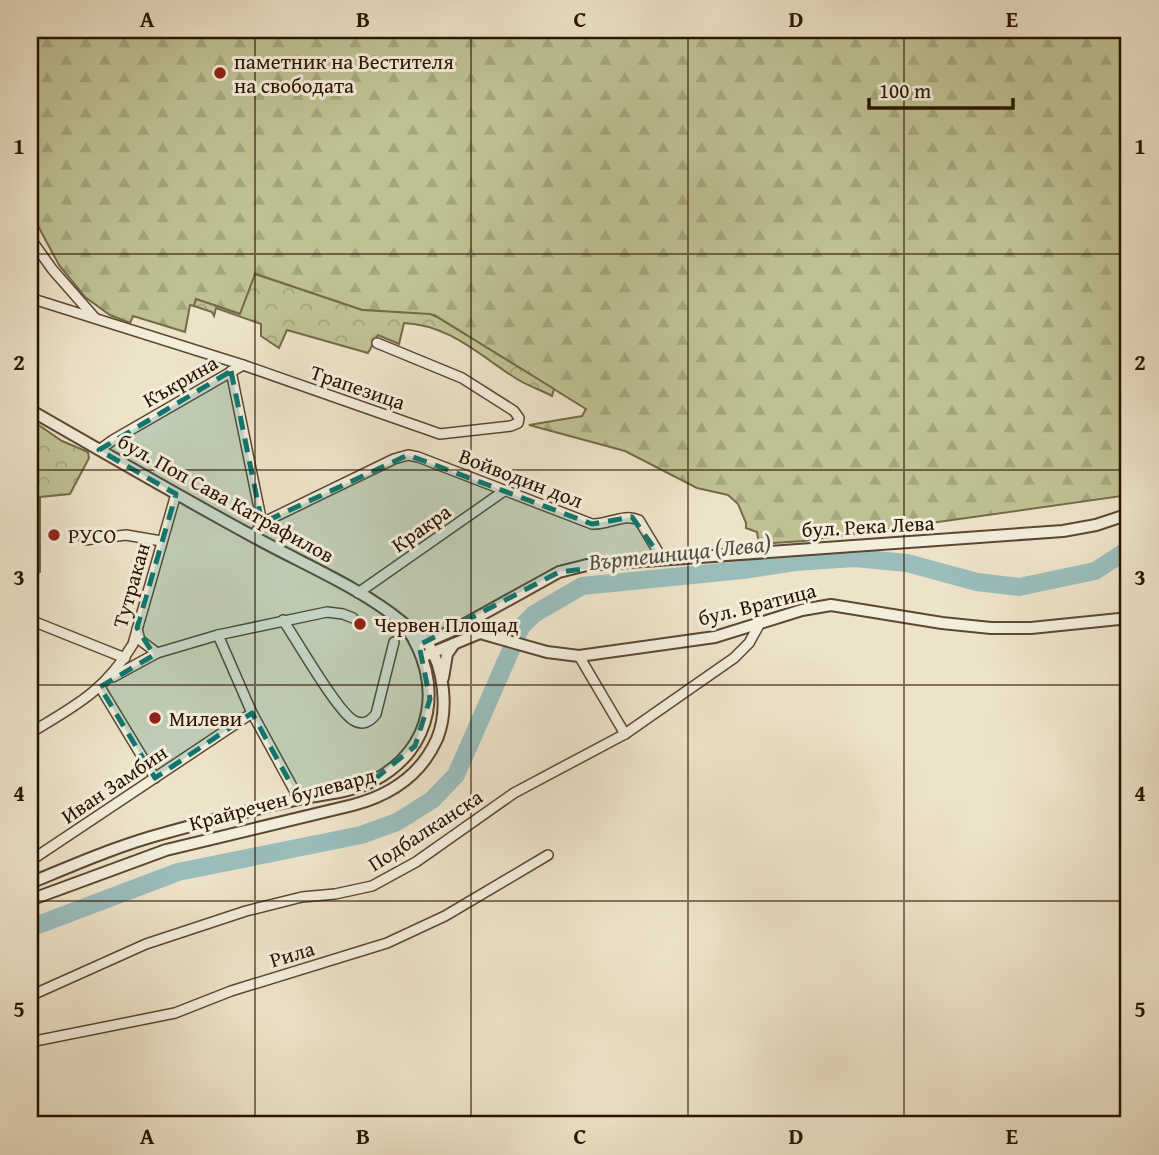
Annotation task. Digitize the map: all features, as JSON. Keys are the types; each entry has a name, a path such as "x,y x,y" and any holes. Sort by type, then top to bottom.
{"street":[{"path":"30,238 52,269 95,318"},
{"name":"Трапезица","path":"30,298 243,365 440,434 519,423 514,411 462,378 377,343"},
{"name":"Къкрина","path":"100,450 243,365"},
{"path":"231,371 262,523 253,537"},
{"name":"бул. Поп Сава Катрафилов","path":"30,410 253,537 387,609 402,622 424,649"},
{"name":"Войводин дол","path":"262,523 394,459 408,455 592,524 632,517 639,520 663,560"},
{"name":"Кракра","path":"358,593 504,491"},
{"name":"Тутракан","path":"108,679 133,644 176,494"},
{"name":"бул. Река Лева","path":"424,649 544,579 571,568 1063,531 1096,525 1129,514"},
{"path":"84,540 126,535 161,541"},
{"name":"бул. Вратица","path":"456,642 480,634 547,652 579,656 715,637 802,610 831,605 991,628 1031,628 1129,618"},
{"path":"489,611 483,619 483,626 501,638"},
{"path":"30,733 84,701 108,679 157,653 218,635 327,612 353,618"},
{"path":"30,620 125,658"},
{"path":"283,620 338,704 354,721 362,723 371,721 376,714 394,642"},
{"name":"Подбалканска","path":"30,996 146,944 246,911 302,897 335,894 372,886 415,862 514,793 625,734 734,658 749,643 759,625"},
{"path":"136,628 140,640 157,653"},
{"path":"218,635 252,713 299,799"},
{"path":"424,649 456,642"},
{"path":"442,688 447,654 456,642"},
{"name":"Крайречен булевард","path":"30,900 166,850 353,805 390,791 411,776 434,745 439,733 443,710 442,688 438,669 424,649"},
{"name":"Крайречен булевард","path":"30,883 137,841 370,783 391,770 415,746 425,725 430,699 424,649"},
{"path":"579,656 625,734"},
{"path":"100,687 155,778"},
{"name":"Иван Замбин","path":"30,861 252,713"},
{"name":"Рила","path":"30,1042 175,1013 231,991 387,943 445,916 548,855"}],"highlighted area":[{"path":"231,371 262,523 408,455 592,524 632,517 663,560 559,572 419,645 430,699 415,746 370,783 313,798 299,799 252,713 155,778 100,687 154,655 137,628 176,494 99,450"}],"green space":[{"path":"35,30 1129,30 1129,495 803,541 759,544 757,532 746,528 738,504 728,495 697,488 625,451 529,425 582,416 586,409 434,315 362,310 256,274 240,314 196,299 194,306 190,305 185,332 133,316 130,323 110,315 85,297 59,265 30,211 30,41"},
{"path":"255,274 362,310 430,314 554,389 552,396 517,379 464,343 436,329 421,325 404,323 399,344 378,335 368,353 287,330 279,348 261,336 261,324 216,308 214,316 212,312 194,306 196,299 240,314"},
{"path":"30,419 62,441 88,452 89,458 70,494 40,497 40,572 30,577"}],"waterway":[{"name":"Въртешница (Лева)","path":"30,928 178,872 361,835 397,822 432,800 456,775 521,627 534,614 582,586 743,570 795,562 855,558 907,563 977,582 1019,587 1095,571 1129,549"}],"place":[{"name":"паметник на Вестителя на свободата","path":"220,73"},
{"name":"РУСО","path":"54,535"},
{"name":"Червен Площад","path":"360,624"},
{"name":"Милеви","path":"155,718"}]}
